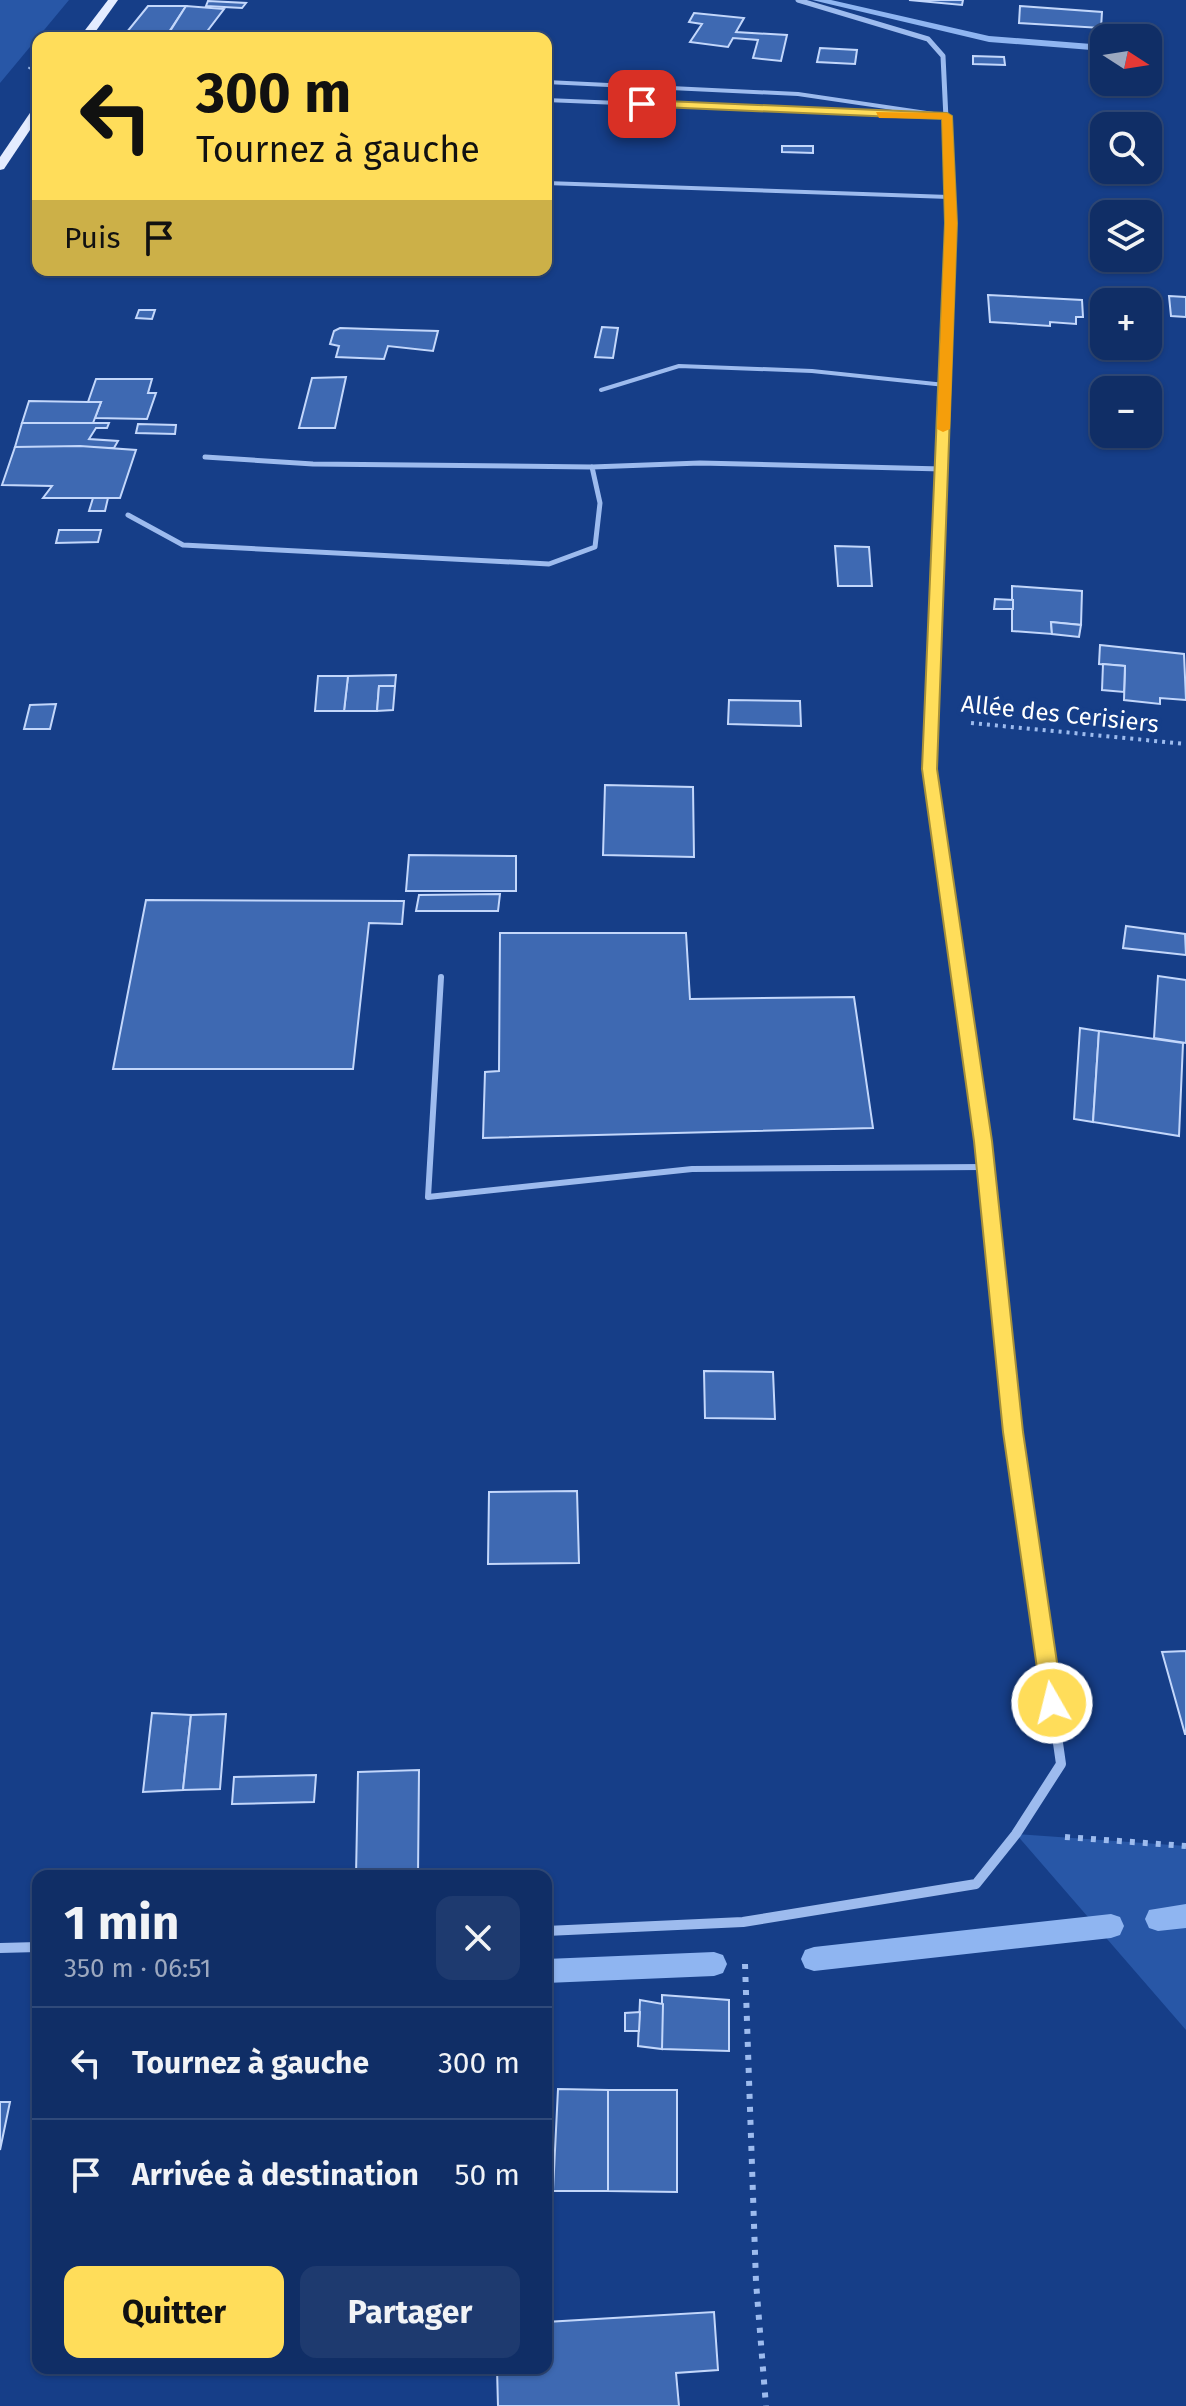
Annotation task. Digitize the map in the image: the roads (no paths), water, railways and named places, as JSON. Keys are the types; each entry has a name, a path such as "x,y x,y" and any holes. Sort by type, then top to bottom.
{"main road":[{"path":"89,32 113,0"},
{"path":"0,166 32,118"}],"street":[{"path":"552,1931 743,1922 976,1884 1016,1834 1061,1764 1013,1432 983,1167 983,1141 929,769 945,385 949,197 943,56 928,39 798,0"},
{"path":"0,1948 32,1947"}],"lane":[{"path":"552,82 761,88 896,104 947,116"},
{"path":"552,100 947,116"},
{"path":"552,183 949,197"},
{"path":"601,390 679,366 812,371 945,385"},
{"path":"205,457 313,464 592,467 700,463 942,469"},
{"path":"128,515 183,545 549,564 595,547 600,503 592,467"},
{"path":"441,977 428,1197 692,1169 983,1167"}],"waterway":[{"path":"817,0 989,39 1090,47"},
{"path":"1158,1919 1186,1916"},
{"path":"814,1959 1111,1926"},
{"path":"552,1971 714,1964"}]}
